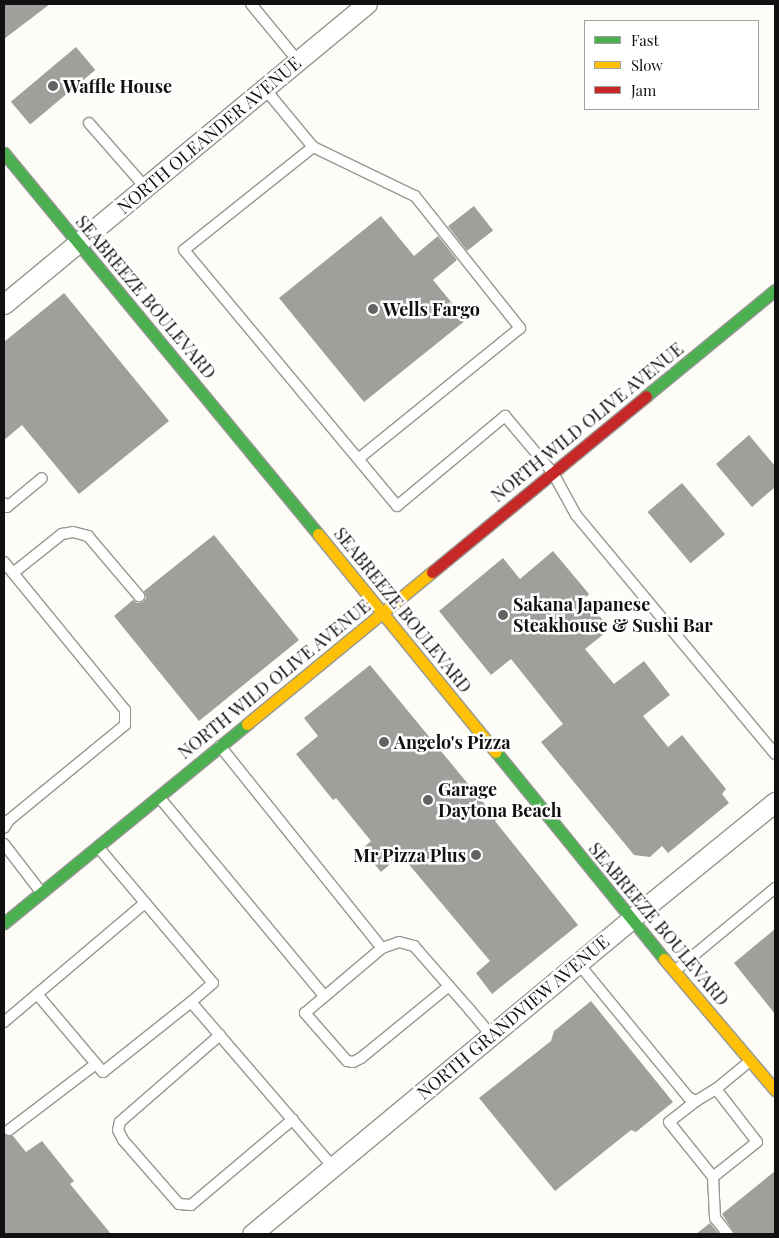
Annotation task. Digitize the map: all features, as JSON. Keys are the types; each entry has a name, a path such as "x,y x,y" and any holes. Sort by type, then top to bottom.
{"main road":[{"name":"SEABREEZE BOULEVARD","path":"4,153 383,613 631,919 775,1090"},
{"name":"NORTH WILD OLIVE AVENUE","path":"4,923 775,290"}],"street":[{"name":"NORTH OLEANDER AVENUE","path":"4,304 298,61 359,6"},
{"name":"NORTH GRANDVIEW AVENUE","path":"252,1234 775,802"}],"lane":[{"path":"251,4 298,61"},
{"path":"264,89 313,146 415,196 520,328 358,459"},
{"path":"89,123 145,187"},
{"path":"313,146 184,250 397,506 505,416 553,473 576,515 775,754"},
{"path":"4,503 7,507 42,478"},
{"path":"13,573 62,534 73,532 88,536 139,596"},
{"path":"4,562 125,710 125,724 7,824"},
{"path":"220,746 382,948"},
{"path":"159,796 324,996"},
{"path":"4,844 41,892"},
{"path":"37,994 103,1072 213,983 98,846"},
{"path":"674,971 775,888"},
{"path":"4,1022 145,903"},
{"path":"450,986 361,1058 353,1062 347,1061 305,1013 382,948 399,942 414,946 450,986 491,1035"},
{"path":"578,963 683,1092 696,1101"},
{"path":"191,1002 333,1166"},
{"path":"220,1035 120,1122 118,1130 123,1140 179,1204 191,1205 293,1119"},
{"path":"728,1234 715,1218 713,1177 669,1122 696,1101 716,1089 750,1061"},
{"path":"9,1130 96,1064"},
{"path":"713,1177 758,1142 716,1089"}],"building":[{"path":"4,4 50,4 4,39"},
{"name":"Waffle House","path":"76,47 95,70 30,125 11,102"},
{"path":"474,206 493,230 467,251 448,226"},
{"name":"Wells Fargo","path":"381,216 414,256 438,236 457,260 433,280 466,320 364,402 279,298"},
{"path":"64,293 169,421 79,494 22,425 4,440 4,342"},
{"path":"749,435 775,466 775,487 752,507 716,464"},
{"path":"682,483 725,534 691,563 648,512"},
{"path":"214,535 299,640 199,721 114,616 133,600 137,603 143,602 146,598 144,591"},
{"path":"553,551 589,594 585,598 610,629 585,649 614,684 644,661 670,695 643,716 668,747 682,735 726,789 722,794 729,803 668,853 662,846 650,857 634,855 541,742 563,724 511,659 491,675 439,611 503,558 520,579"},
{"path":"370,665 497,819 495,821 578,925 492,994 476,973 490,961 401,855 381,872 362,849 371,841 336,798 333,800 296,754 318,736 304,718"},
{"path":"775,929 775,1014 734,963"},
{"path":"591,1001 673,1102 636,1132 631,1130 555,1191 479,1098 551,1041 554,1031"},
{"path":"4,1134 13,1136 26,1152 42,1141 74,1181 70,1184 111,1234 4,1234"},
{"path":"775,1171 775,1234 735,1234 722,1214"},
{"path":"710,1223 719,1234 696,1234"}],"traffic: fast":[{"path":"4,153 318,534"},
{"path":"646,396 775,290"},
{"path":"4,923 247,724"},
{"path":"496,752 664,959"}],"traffic: slow":[{"path":"318,534 496,752"},
{"path":"247,724 432,572"},
{"path":"664,959 775,1090"}],"traffic: jam":[{"path":"432,572 646,396"}],"place":[{"name":"Waffle House","path":"53,86"},
{"name":"Wells Fargo","path":"373,309"},
{"name":"Sakana Japanese Steakhouse & Sushi Bar","path":"503,615"},
{"name":"Angelo's Pizza","path":"384,742"},
{"name":"Garage Daytona Beach","path":"428,800"},
{"name":"Mr Pizza Plus","path":"476,855"}]}
